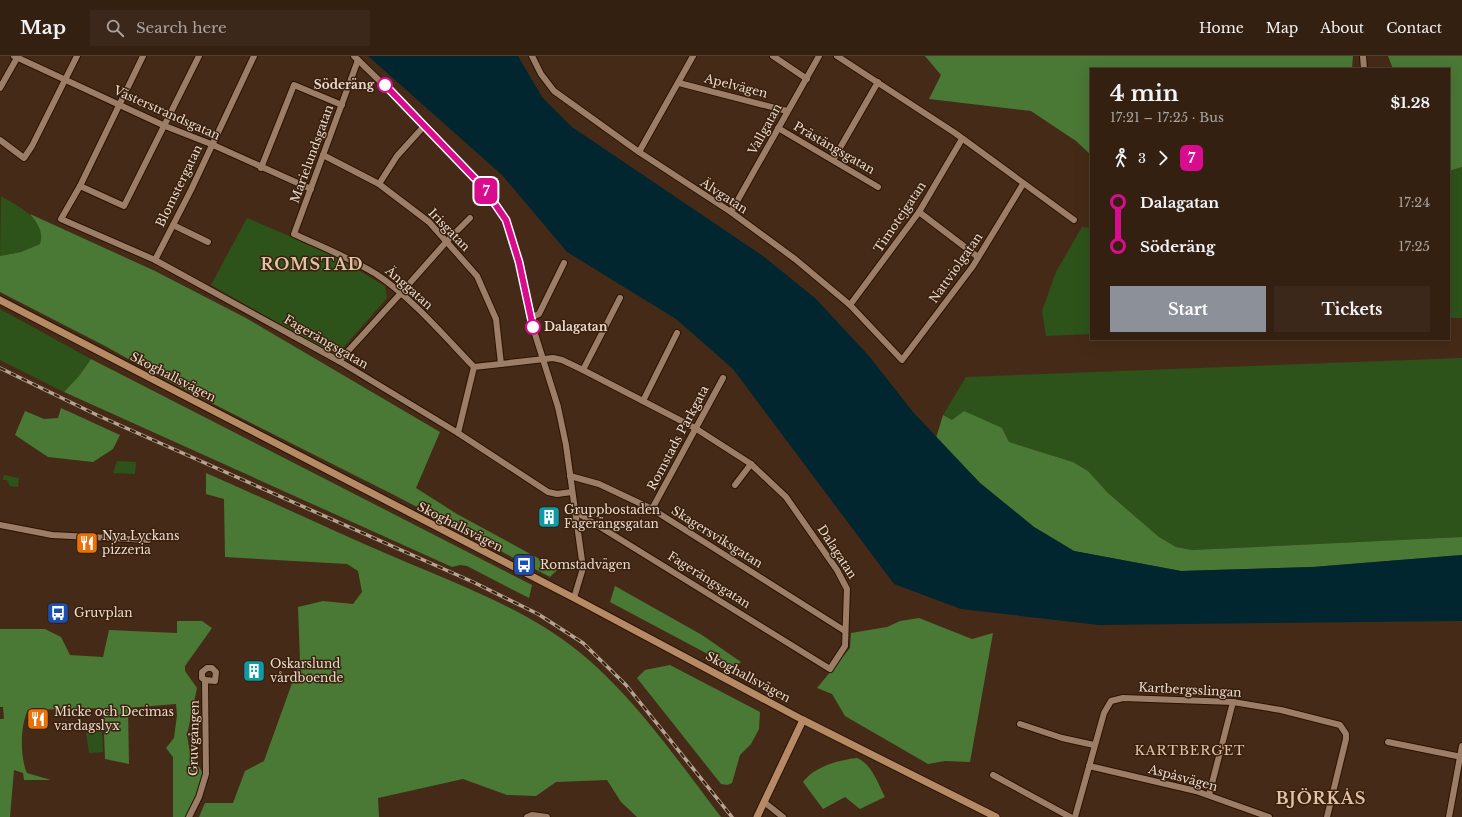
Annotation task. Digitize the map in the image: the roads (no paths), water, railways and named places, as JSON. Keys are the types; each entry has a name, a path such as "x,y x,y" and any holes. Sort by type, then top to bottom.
{"main road":[{"name":"Skoghallsvägen","path":"0,300 574,598 802,720 996,817"},
{"path":"757,817 802,720"}],"street":[{"path":"0,140 24,158 32,146 77,56"},
{"path":"143,56 80,186 124,206 199,56"},
{"name":"Blomstergatan","path":"155,260 191,190 211,144 254,56"},
{"name":"Älvgatan","path":"532,56 541,74 554,91 639,152 731,212 789,254 850,305 902,360"},
{"path":"639,152 693,56"},
{"path":"773,56 807,79"},
{"name":"Vallgatan","path":"731,212 819,56"},
{"path":"837,56 962,139 1074,220"},
{"path":"1363,56 1364,68"},
{"path":"0,88 16,57"},
{"name":"Västerstrandsgatan","path":"16,57 165,126 211,144 311,189"},
{"path":"356,58 425,125 484,188 506,220 519,262 530,318 558,407 576,512 583,568 574,598"},
{"name":"Marielundsgatan","path":"294,234 342,105 356,58"},
{"path":"833,160 878,82"},
{"name":"Apelvägen","path":"679,83 787,111"},
{"path":"262,168 294,85 342,105"},
{"path":"379,184 397,156 425,125"},
{"name":"Prästängsgatan","path":"778,128 878,187"},
{"name":"Timotejgatan","path":"850,305 919,212 962,139"},
{"name":"Irisgatan","path":"323,155 379,184 429,222 477,276 496,320 501,364"},
{"name":"Fagerängsgatan","path":"80,186 61,219 155,260 339,361 458,433 548,492 557,494 572,492"},
{"name":"Nattviolgatan","path":"902,360 973,266 1026,186"},
{"path":"919,212 978,257"},
{"path":"339,361 401,294 447,241 470,218"},
{"path":"173,225 208,242"},
{"name":"Änggatan","path":"294,234 338,253 377,275 401,294 474,367"},
{"path":"530,318 539,314 564,263"},
{"path":"583,370 620,298"},
{"path":"643,401 677,333"},
{"name":"Dalagatan","path":"474,367 553,358 562,360 695,428 751,464 786,497 837,570 847,589 845,646 830,669"},
{"path":"458,433 474,367"},
{"name":"Romstads Parkgata","path":"652,509 723,378"},
{"path":"735,484 751,464"},
{"name":"Skagersviksgatan","path":"570,476 599,484 652,509 845,631"},
{"name":"Fagerängsgatan","path":"576,512 830,669"},
{"path":"0,526 52,535 148,540"},
{"name":"Gruvgången","path":"189,817 199,796 206,774 205,680"},
{"name":"Kartbergsslingan","path":"1075,817 1094,745 1107,705 1115,699 1123,698 1233,702 1308,716 1335,723 1342,727 1346,734 1346,739 1327,817"},
{"path":"1209,795 1233,702"},
{"path":"1020,724 1062,738 1094,745"},
{"path":"1388,742 1461,757"},
{"path":"1449,817 1462,746"},
{"name":"Aspåsvägen","path":"1089,766 1209,795 1269,817"},
{"path":"993,775 1070,817"},
{"path":"764,802 783,817"},
{"path":"527,817 532,815 546,815 547,817"}],"water":[{"path":"368,56 518,56 542,97 572,127 763,256 815,298 869,356 913,412 980,483 1034,527 1074,551 1181,571 1313,567 1462,555 1462,621 1099,625 961,609 894,584 733,369 676,319 567,252 502,175"}],"railway":[{"path":"0,368 99,416 473,582 538,614 583,643 626,685 732,817"}],"place":[{"name":"Söderäng","path":"385,85"},
{"name":"Dalagatan","path":"533,327"},
{"name":"Gruppbostaden Fagerängsgatan","path":"549,517"},
{"name":"Nya Lyckans pizzeria","path":"87,543"},
{"name":"Romstadvägen","path":"524,565"},
{"name":"Gruvplan","path":"58,613"},
{"name":"Oskarslund vårdboende","path":"254,671"},
{"name":"Micke och Decimas vardagslyx","path":"38,719"}],"district":[{"name":"ROMSTAD","path":"312,264"},
{"name":"KARTBERGET","path":"1190,750"},
{"name":"BJÖRKÅS","path":"1321,798"}]}
